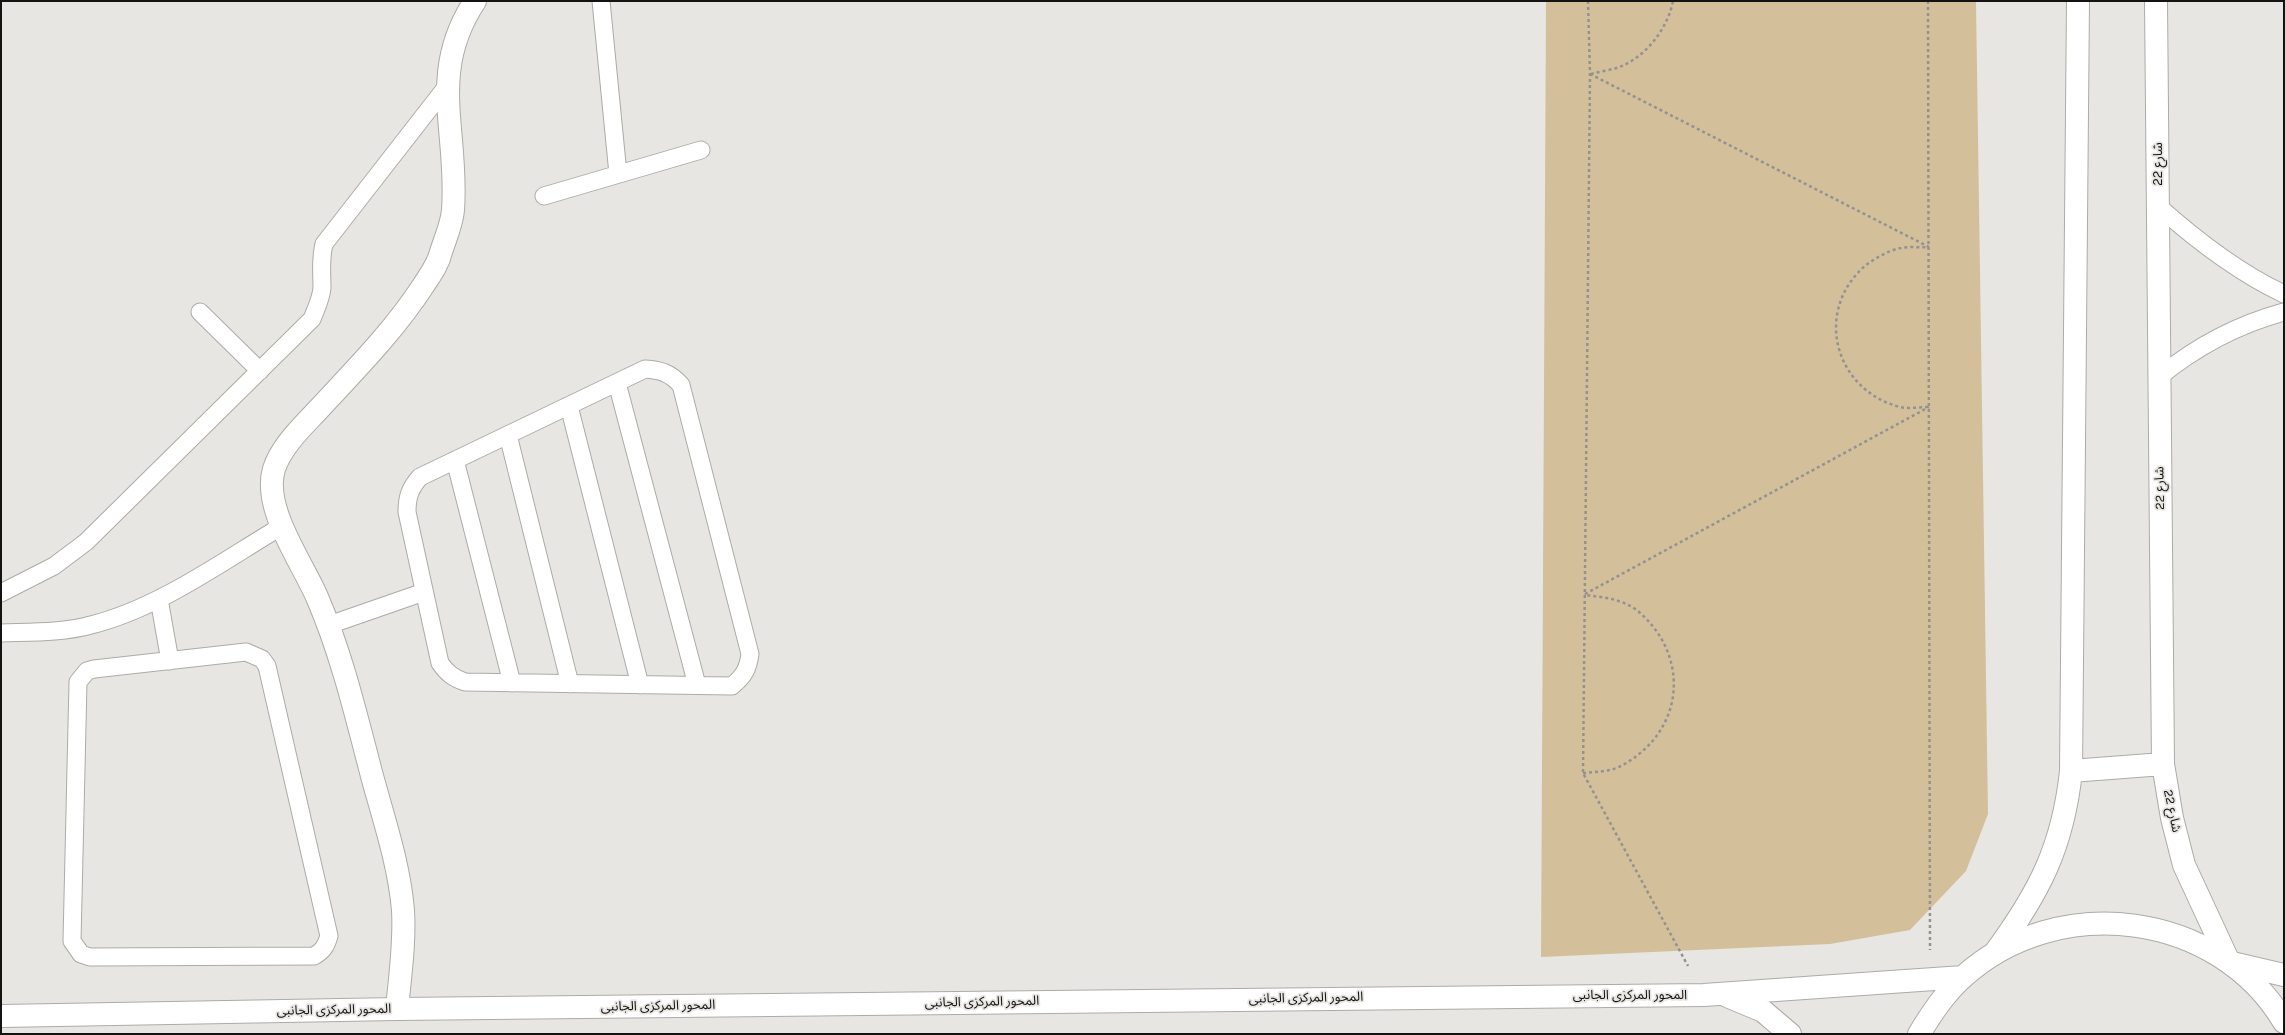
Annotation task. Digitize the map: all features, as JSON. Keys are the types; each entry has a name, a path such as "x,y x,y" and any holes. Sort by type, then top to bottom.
{"street":[{"path":"397,1009 403,950 403,913 399,875 342,662 329,625 282,526 273,497 274,469 290,440 381,342 411,305 439,261 453,212 453,161 447,86 452,48 463,20 475,1"},
{"path":"1994,954 2028,907 2053,855 2068,800 2071,771 2078,1"},
{"name":"شارع 22","path":"2156,1 2163,764 2172,818 2184,865 2229,962"},
{"path":"2071,771 2163,764"},
{"path":"1919,1034 1937,1005 1963,977 1994,954 2025,938 2058,927 2093,923 2128,924 2162,930 2195,942 2229,962 2256,985 2284,1022"},
{"path":"2229,962 2284,975"},
{"name":"المحور المركزى الجانبى","path":"1,1016 397,1009 1712,994 1930,978 1963,977"},
{"path":"1712,994 1763,1011 1790,1034"}],"lane":[{"path":"601,1 618,174"},
{"path":"1,593 54,566 86,542 312,319 322,289 320,261 324,244 331,233 447,86"},
{"path":"544,196 701,150"},
{"path":"2158,206 2216,253 2248,274 2284,294"},
{"path":"200,312 260,371"},
{"path":"2159,377 2206,343 2238,327 2284,312"},
{"path":"645,369 652,369 671,375 681,385 750,654 749,667 742,678 732,686 465,682 454,679 446,672 440,663 424,592 407,512 407,499 412,486 420,477 617,383 645,369"},
{"path":"617,383 697,685"},
{"path":"569,406 640,685"},
{"path":"508,435 570,684"},
{"path":"455,460 512,683"},
{"path":"1,633 53,631 91,625 159,599 282,526"},
{"path":"329,625 424,592"},
{"path":"159,599 170,660"},
{"path":"246,652 262,659 266,666 329,936 321,952 314,956 90,957 81,954 75,948 72,941 78,682 87,671 94,669 170,660 246,652"}],"path":[{"path":"1588,1 1590,74 1583,773 1712,994"},
{"path":"1590,74 1624,65 1652,44 1670,14 1672,1"},
{"path":"1928,1 1930,978"},
{"path":"1590,74 1929,248"},
{"path":"1929,248 1901,248 1875,258 1854,276 1840,300 1836,328 1840,356 1854,380 1876,398 1902,408 1930,407"},
{"path":"1584,595 1930,407"},
{"path":"1583,773 1611,770 1636,757 1657,737 1670,712 1675,684 1670,656 1658,631 1638,611 1612,598 1584,595"}],"shaded area":[{"path":"1546,1 1976,1 1988,814 1966,871 1910,930 1830,944 1541,957"}]}
